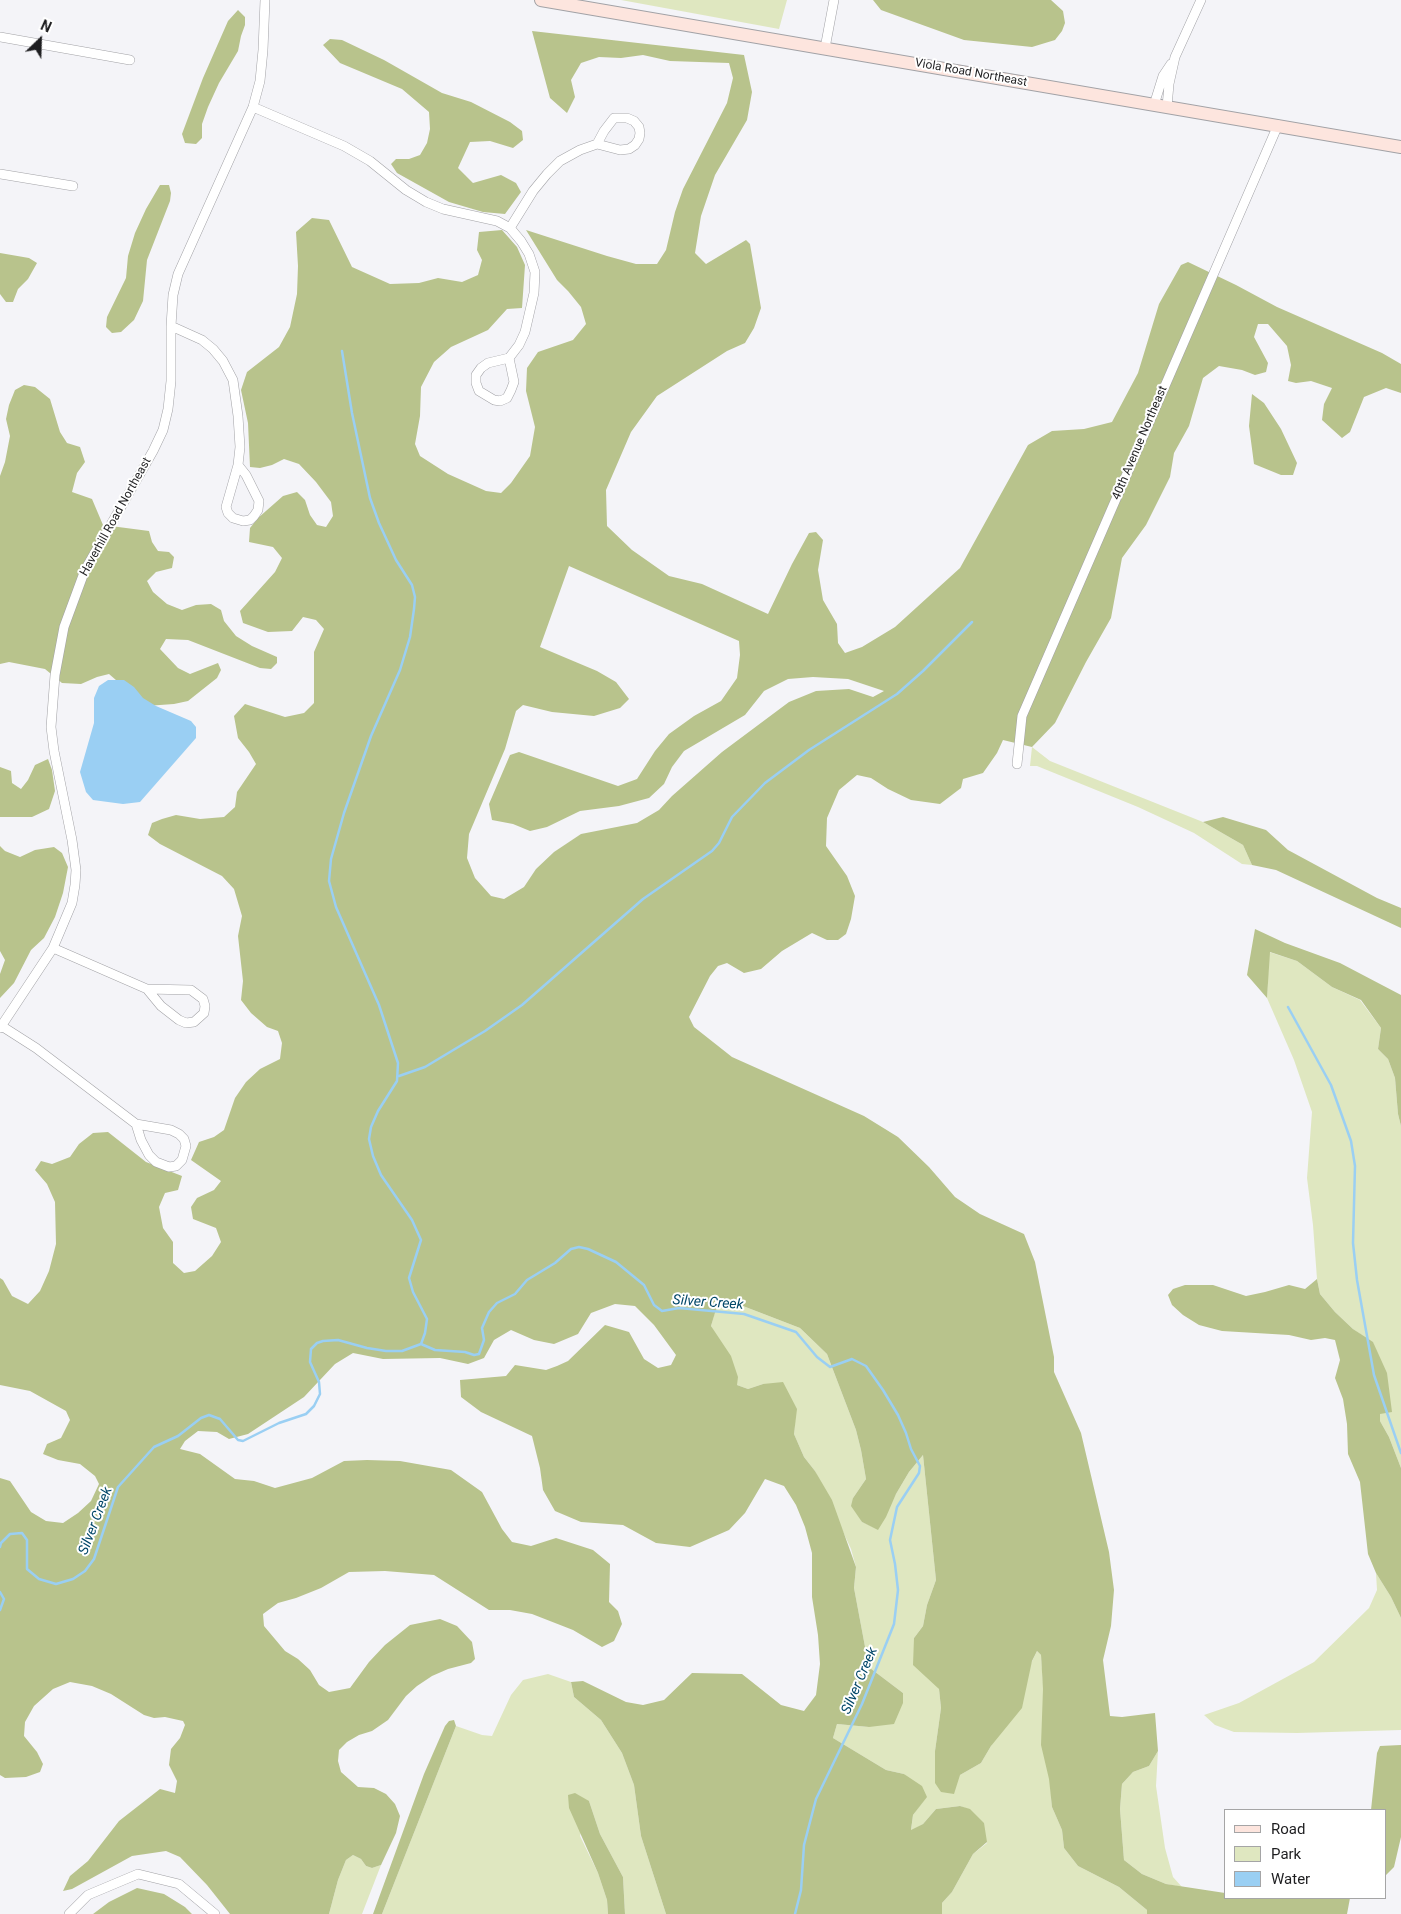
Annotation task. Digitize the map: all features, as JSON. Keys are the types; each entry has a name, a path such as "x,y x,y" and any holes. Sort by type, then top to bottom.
{"main road":[{"name":"Viola Road Northeast","path":"541,0 1278,125 1401,148"}],"street":[{"name":"Haverhill Road Northeast","path":"1,1027 53,948 72,903 76,870 51,727 59,646 69,609 85,570 163,430 171,381 173,295 178,274 253,107 260,81 265,0"},
{"path":"825,48 834,0"},
{"path":"1160,106 1163,76 1175,57 1201,0"},
{"path":"0,37 130,60"},
{"path":"253,107 344,146 370,160 406,190 426,202 443,209 497,221 510,228 521,240 529,254 535,272 534,292 525,332 509,358 514,382 507,398 500,401 494,400 479,391 476,384 476,375 488,362 509,358"},
{"path":"510,228 534,191 560,161 580,150 597,144 620,150 629,149 635,145 640,133 634,121 627,118 614,118 597,144"},
{"name":"40th Avenue Northeast","path":"1017,764 1022,716 1278,125"},
{"path":"0,174 73,186"},
{"path":"171,326 202,340 214,349 233,380 240,447 238,465 226,507 228,513 233,518 243,521 250,520 258,510 259,502 251,484 238,465"},
{"path":"53,948 147,989 191,990 203,999 204,1013 194,1022 186,1023 161,1006 147,989"},
{"path":"1,1027 36,1048 136,1124 172,1130 184,1139 185,1152 176,1166 169,1167 156,1162 149,1155 141,1140 136,1124"},
{"path":"69,1914 88,1896 138,1874 179,1884 215,1914"}],"green space":[{"path":"621,0 787,0 779,29"},
{"path":"873,0 1051,0 1063,11 1065,23 1055,40 1032,47 964,40 881,10"},
{"path":"238,10 245,17 245,25 238,51 219,83 208,107 202,124 202,138 196,144 185,143 182,134 203,78 228,21"},
{"path":"532,31 744,55 752,92 747,120 715,175 701,216 695,253 706,264 746,240 750,244 761,308 754,328 745,343 727,351 657,396 631,432 606,490 607,526 632,550 669,576 702,584 768,614 809,533 816,532 823,540 818,570 823,600 837,624 838,643 845,653 862,647 895,627 960,568 1028,445 1052,431 1084,429 1112,422 1138,373 1159,304 1181,265 1188,262 1277,307 1382,353 1401,364 1401,393 1386,388 1364,397 1350,432 1342,438 1322,420 1324,404 1332,388 1311,381 1296,383 1288,381 1291,365 1287,346 1268,324 1258,324 1254,337 1268,363 1266,372 1255,375 1242,370 1219,366 1203,378 1189,426 1174,453 1170,477 1146,525 1122,558 1111,618 1055,723 1032,747 1003,740 997,753 983,773 963,779 961,788 940,804 911,800 871,778 857,775 839,790 827,818 826,846 847,876 855,896 846,934 838,940 827,940 812,933 782,951 761,969 744,973 727,963 718,966 710,976 689,1017 694,1027 732,1057 864,1116 898,1137 929,1167 955,1197 980,1214 1024,1234 1035,1262 1054,1357 1054,1372 1081,1433 1109,1552 1114,1590 1111,1626 1103,1660 1110,1716 1122,1717 1155,1713 1158,1751 1149,1766 1133,1772 1122,1784 1120,1809 1124,1860 1142,1874 1166,1884 1224,1893 1224,1899 1350,1899 1347,1914 1147,1914 1147,1910 1119,1887 1078,1866 1064,1848 1062,1830 1052,1807 1049,1779 1041,1745 1043,1689 1041,1655 1037,1651 1032,1661 1022,1708 991,1746 981,1763 960,1775 954,1794 941,1792 935,1783 935,1751 941,1708 939,1689 913,1665 914,1638 923,1626 927,1605 936,1580 923,1455 909,1472 878,1530 862,1522 851,1506 853,1498 866,1479 861,1450 856,1430 827,1354 800,1328 743,1306 718,1303 711,1326 731,1356 738,1377 737,1385 748,1389 763,1384 783,1382 797,1409 794,1434 804,1457 815,1471 832,1500 856,1567 854,1588 866,1652 866,1665 903,1693 903,1703 894,1724 869,1727 837,1724 833,1738 886,1770 904,1774 922,1786 927,1797 913,1815 911,1830 923,1824 936,1809 960,1806 970,1809 984,1823 987,1842 973,1854 952,1892 942,1903 942,1914 666,1914 641,1836 634,1785 622,1753 601,1720 574,1697 571,1682 583,1681 626,1702 643,1705 664,1700 692,1673 742,1674 781,1705 804,1711 816,1695 820,1664 812,1597 812,1553 805,1527 796,1505 784,1486 765,1479 745,1513 729,1530 690,1547 656,1543 623,1525 581,1522 555,1511 543,1490 532,1436 481,1412 461,1397 460,1380 506,1376 515,1365 546,1370 557,1366 568,1361 605,1325 629,1332 644,1359 658,1368 671,1365 676,1355 654,1325 635,1306 615,1304 591,1313 578,1334 554,1344 534,1340 511,1330 494,1340 484,1358 468,1364 440,1358 383,1359 353,1353 335,1364 304,1397 248,1434 229,1439 217,1432 198,1431 185,1441 180,1449 200,1454 235,1479 254,1481 275,1488 312,1478 344,1461 400,1461 451,1470 482,1492 502,1529 512,1542 531,1546 556,1538 593,1550 610,1564 609,1602 618,1611 622,1624 614,1641 602,1647 573,1630 532,1614 510,1610 489,1610 434,1575 385,1571 349,1572 321,1588 278,1603 263,1614 264,1626 285,1651 310,1670 319,1685 329,1692 350,1688 369,1662 385,1645 410,1625 440,1619 457,1626 472,1642 475,1659 471,1663 448,1669 432,1676 406,1696 388,1720 372,1731 359,1735 347,1742 339,1750 338,1761 341,1772 358,1787 374,1788 386,1794 395,1804 400,1816 396,1833 381,1865 372,1868 366,1866 361,1859 353,1855 346,1860 338,1880 329,1914 230,1914 207,1885 180,1857 166,1851 132,1856 72,1889 63,1891 70,1876 88,1861 119,1821 160,1789 175,1793 177,1781 169,1765 171,1749 180,1738 185,1725 183,1721 144,1715 111,1694 92,1686 70,1682 53,1689 34,1706 25,1722 24,1736 37,1752 43,1764 40,1772 26,1777 5,1778 0,1775 0,1478 10,1481 31,1512 46,1521 63,1523 91,1501 99,1484 95,1476 80,1464 58,1460 43,1454 47,1444 61,1438 70,1420 66,1411 30,1391 0,1385 0,1278 12,1296 28,1304 40,1291 49,1271 56,1244 55,1202 47,1184 35,1170 41,1161 52,1164 70,1157 79,1144 93,1133 108,1132 146,1162 182,1176 178,1190 165,1193 159,1207 163,1228 173,1242 173,1263 184,1273 195,1271 212,1256 221,1242 216,1228 193,1219 191,1207 197,1198 214,1190 221,1181 191,1160 199,1142 214,1137 224,1130 235,1098 246,1082 260,1069 280,1059 282,1043 278,1031 267,1027 251,1013 241,1000 243,981 238,936 242,916 234,889 222,876 160,844 148,835 152,823 162,819 176,815 200,819 224,817 235,807 237,792 256,764 238,738 234,716 245,704 285,717 304,713 314,703 314,652 324,629 316,620 303,617 292,631 268,632 243,623 240,611 275,572 282,558 273,547 249,542 250,528 258,518 283,496 297,492 305,500 310,515 317,525 326,527 333,516 331,502 299,464 284,459 260,468 250,467 248,423 241,390 247,372 279,347 290,327 297,294 296,232 312,218 329,220 352,267 390,284 419,283 438,278 462,282 478,275 482,260 477,250 479,232 502,230 517,247 525,265 522,308 507,309 488,330 451,347 434,362 421,387 420,416 415,444 420,456 448,474 486,491 501,493 511,483 530,456 535,427 526,391 527,368 538,352 573,340 586,324 581,307 557,280 526,230 636,264 657,264 666,250 675,212 683,189 727,103 733,78 729,63 670,61 643,55 621,58 599,57 581,63 571,80 575,97 567,113 550,98","holes":["569,566 739,641 740,655 737,678 721,701 694,716 669,734 655,751 637,779 618,786 519,752 510,755 489,804 492,820 513,824 530,831 547,827 580,811 619,806 649,798 664,784 672,767 684,751 745,715 764,691 788,679 813,677 848,679 884,691 873,697 849,689 816,691 789,702 722,752 659,810 637,823 581,834 554,852 536,869 524,887 504,899 491,896 475,878 467,858 469,834 505,749 516,711 523,705 552,712 594,716 620,708 629,699 616,682 597,671 540,647"]},
{"path":"330,39 342,40 384,60 442,93 471,102 510,122 522,131 523,140 513,148 490,141 470,142 458,168 473,183 501,175 516,183 521,192 505,214 483,212 449,202 397,173 391,164 396,159 409,159 420,155 427,143 430,129 429,112 402,89 340,63 323,45"},
{"path":"160,185 169,185 170,201 147,260 143,301 134,320 121,332 112,333 106,327 107,317 126,278 128,256 135,233"},
{"path":"0,253 29,258 37,263 28,279 18,289 13,302 6,302 0,294"},
{"path":"24,385 35,387 50,399 60,432 67,443 80,447 85,462 77,473 72,492 92,499 103,525 149,531 152,542 158,551 169,552 174,557 172,568 156,572 147,581 153,592 167,604 182,610 196,605 211,604 221,610 224,621 236,636 252,646 277,657 277,663 271,669 260,668 188,640 166,639 160,649 178,668 190,674 218,663 221,670 217,678 188,701 146,706 109,674 81,684 62,683 45,669 9,662 0,664 0,476 10,436 6,419 9,405 15,390"},
{"path":"1252,394 1264,403 1281,429 1297,463 1293,475 1281,475 1254,464 1249,426"},
{"path":"1032,747 1050,761 1203,822 1243,845 1252,865 1242,864 1194,833 1138,807 1037,766 1030,766"},
{"path":"48,759 52,770 55,791 49,809 32,817 0,817 0,767 11,771 12,783 21,789 28,780 35,765"},
{"path":"1223,817 1266,830 1288,850 1377,898 1401,908 1401,928 1276,870 1252,865 1243,845 1203,822"},
{"path":"0,846 5,851 20,857 35,850 54,847 62,853 68,867 63,893 55,917 44,938 31,950 14,983 0,998 0,974 5,960 0,951"},
{"path":"1255,929 1285,943 1340,963 1401,995 1401,1126 1395,1078 1388,1059 1378,1049 1381,1028 1361,1000 1332,987 1297,961 1270,952 1267,998 1247,975"},
{"path":"1269,952 1297,961 1332,987 1360,1000 1381,1028 1378,1049 1388,1059 1395,1078 1401,1126 1401,1468 1389,1437 1380,1421 1378,1355 1373,1343 1353,1329 1320,1294 1307,1178 1312,1112 1294,1060 1267,998"},
{"path":"1317,1279 1320,1294 1335,1312 1353,1329 1373,1342 1387,1373 1392,1412 1380,1414 1380,1421 1389,1437 1401,1468 1401,1618 1376,1573 1368,1554 1360,1482 1348,1454 1347,1424 1343,1399 1335,1378 1340,1360 1335,1340 1325,1338 1311,1340 1289,1335 1222,1331 1199,1325 1172,1305 1168,1295 1173,1289 1185,1285 1213,1285 1246,1296 1289,1285 1305,1289"},
{"path":"718,1302 743,1306 800,1328 827,1354 856,1430 861,1450 866,1479 853,1498 862,1522 878,1529 909,1472 923,1455 936,1580 927,1605 923,1626 914,1638 939,1689 941,1708 935,1751 960,1775 981,1763 1037,1651 1041,1655 1052,1807 1062,1830 1064,1848 1078,1866 1119,1887 1147,1910 1147,1914 942,1914 942,1903 952,1892 973,1854 987,1843 970,1810 960,1806 936,1809 923,1824 911,1831 913,1815 926,1797 904,1774 886,1770 833,1738 837,1724 869,1727 903,1693 866,1665 866,1652 854,1588 856,1567 851,1549 815,1471 804,1457 794,1434 796,1409 763,1384 748,1389 737,1385 711,1326"},
{"path":"1376,1573 1401,1618 1401,1730 1297,1733 1234,1732 1215,1725 1204,1715 1239,1703 1314,1662 1369,1608 1377,1590"},
{"path":"548,1674 571,1682 574,1697 601,1720 622,1753 634,1785 641,1836 666,1914 625,1914 623,1877 600,1834 589,1801 580,1836 598,1873 607,1900 608,1914 382,1914 456,1726 482,1735 492,1736 511,1695 523,1680"},
{"path":"454,1720 456,1726 382,1914 373,1914 424,1774 445,1726 449,1721"},
{"path":"1401,1745 1401,1837 1394,1867 1386,1875 1386,1809 1371,1809 1377,1753 1380,1746"},
{"path":"1158,1751 1156,1786 1165,1848 1173,1877 1182,1887 1166,1884 1142,1874 1124,1860 1120,1809 1122,1784 1133,1772 1149,1766"},
{"path":"575,1793 589,1801 600,1834 623,1877 625,1914 608,1914 607,1900 598,1873 569,1808 568,1795"},
{"path":"353,1855 361,1859 366,1866 372,1868 381,1865 362,1914 329,1914 338,1880 346,1860"},
{"path":"137,1888 164,1894 185,1907 192,1914 93,1914 109,1902"}],"water":[{"path":"108,680 124,680 134,687 143,698 156,706 191,721 196,727 196,738 140,802 123,804 93,800 86,792 80,772 94,723 94,698 99,686"}],"waterway":[{"path":"342,351 352,413 370,498 396,560 412,585 415,597 410,637 400,670 371,736 344,813 331,859 329,881 336,907 379,1005 398,1063 397,1081 378,1111 371,1127 369,1139 373,1156 381,1175 412,1220 421,1240 409,1278 413,1292 427,1319 421,1344"},
{"path":"399,1076 425,1067 485,1031 522,1005 643,899 712,851 719,843 732,817 765,783 809,750 897,694 972,622"},
{"path":"1288,1007 1331,1085 1351,1141 1355,1166 1353,1243 1357,1280 1374,1375 1401,1453"},
{"name":"Silver Creek","path":"0,1547 1,1543 10,1534 22,1533 27,1540 27,1569 39,1579 56,1584 73,1579 85,1571 94,1559 118,1487 154,1447 178,1436 201,1418 209,1415 220,1419 238,1440 243,1441 279,1423 306,1414 314,1406 320,1394 319,1382 310,1362 311,1349 317,1343 323,1341 338,1340 386,1351 402,1351 421,1344 435,1350 479,1354 484,1340 482,1328 489,1312 497,1303 515,1294 527,1280 555,1263 571,1249 579,1247 588,1249 616,1262 644,1285 654,1305 662,1311 679,1308 744,1314 796,1332 817,1357 830,1367 852,1359 866,1366 898,1415 911,1449 920,1466 919,1473 897,1507 890,1540 898,1590 894,1624 862,1704 816,1799 804,1845 801,1890 795,1914"},
{"name":"Silver Creek","path":"0,1592 4,1599 0,1610"}]}
